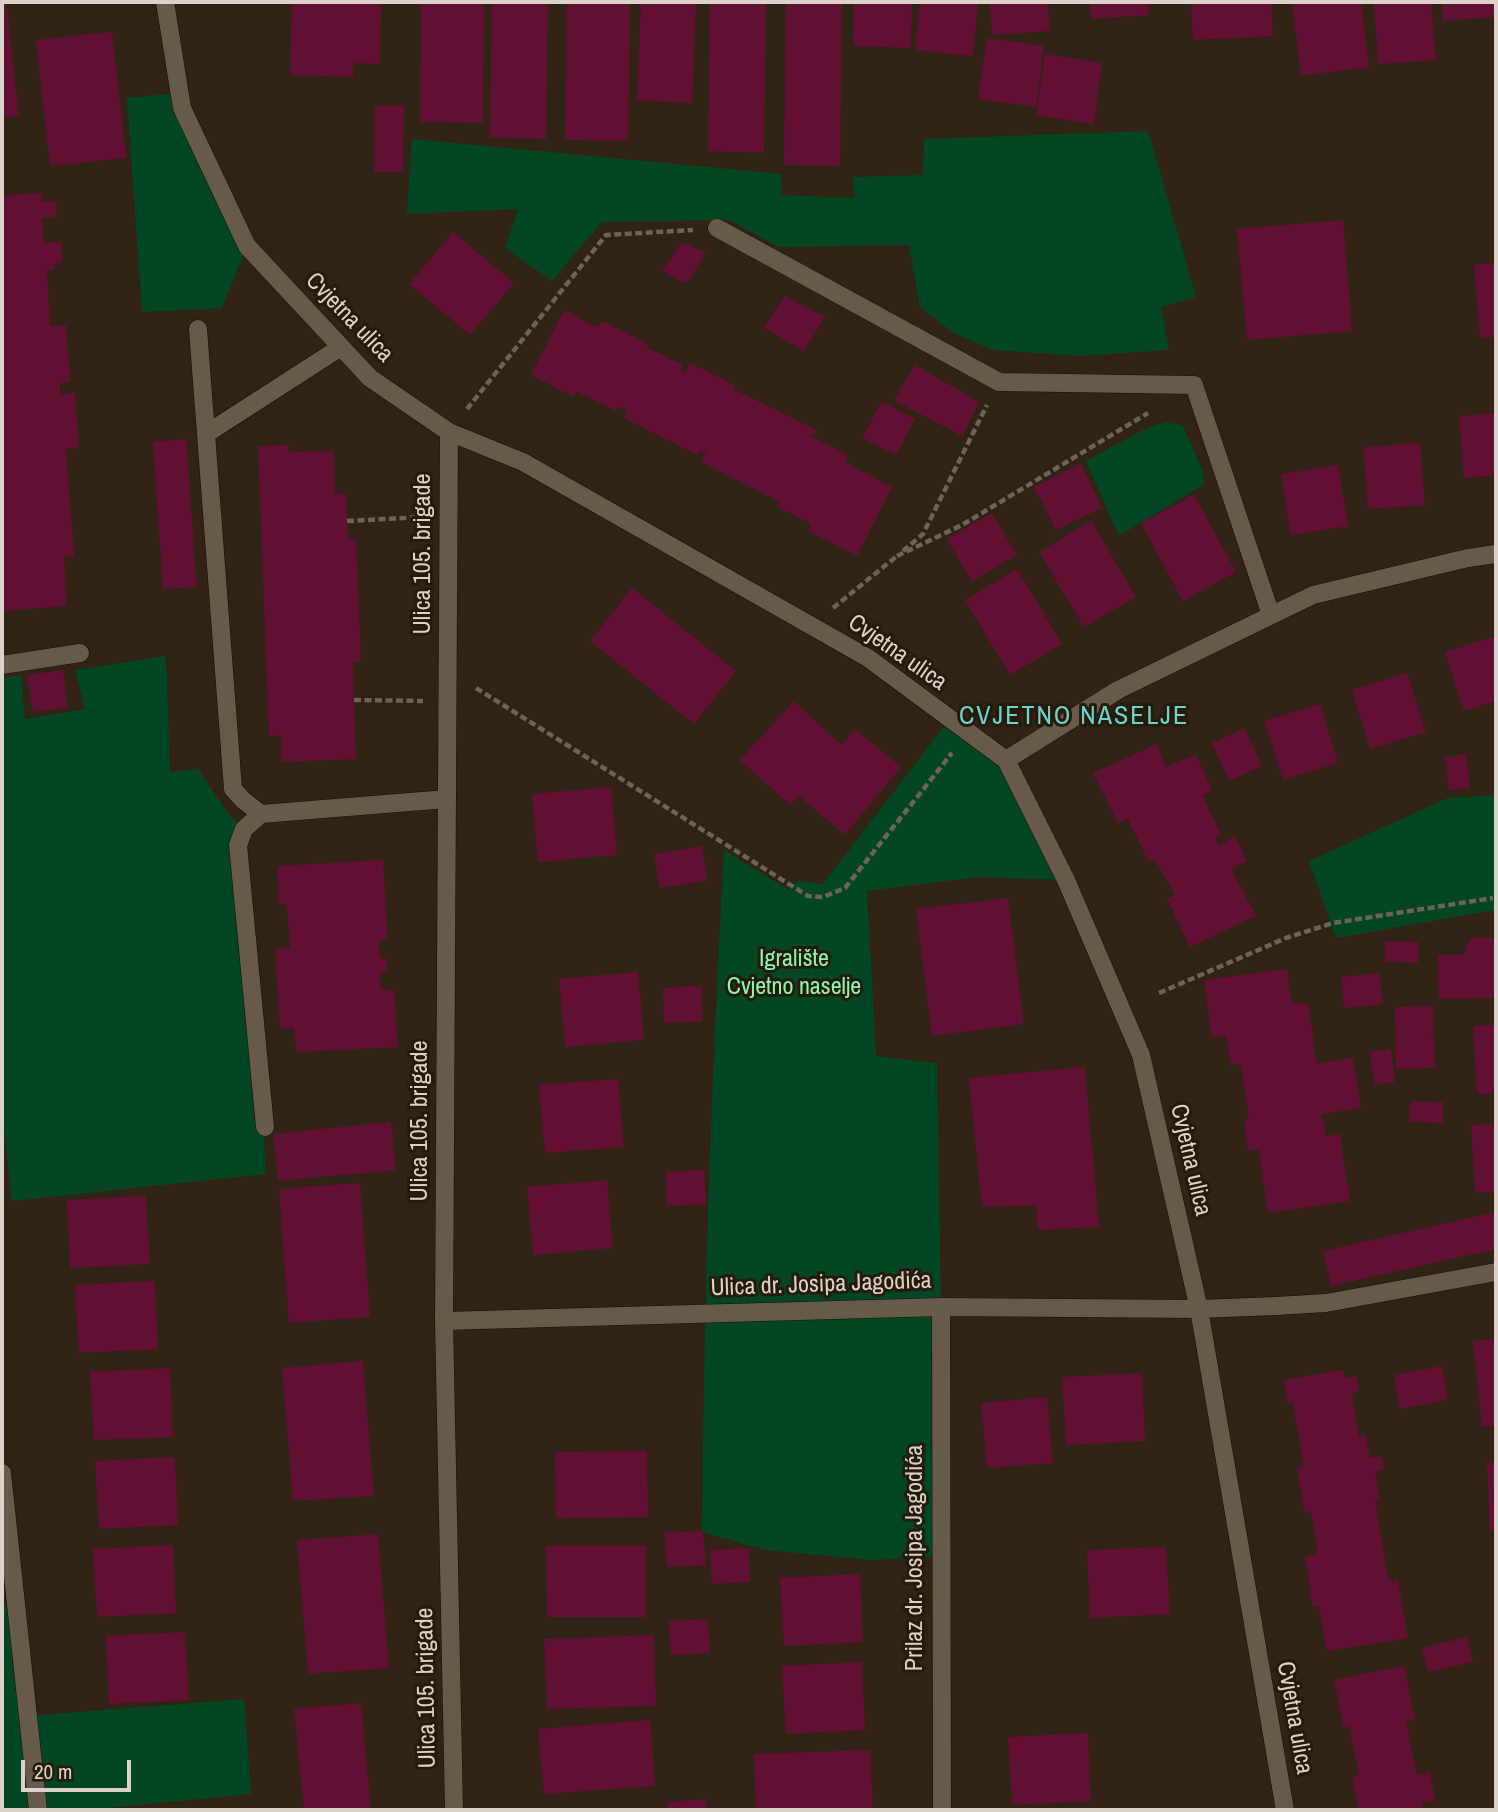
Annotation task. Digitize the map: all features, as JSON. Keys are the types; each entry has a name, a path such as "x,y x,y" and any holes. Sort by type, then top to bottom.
{"street":[{"name":"Cvjetna ulica","path":"165,2 182,108 247,246 370,378 449,432 523,462 868,658 1006,760 1066,880 1141,1055 1199,1309 1285,1810"},
{"path":"717,228 999,383 1194,385 1271,615"},
{"path":"198,329 233,789 261,814"},
{"path":"206,434 341,347"},
{"name":"Ulica 105. brigade","path":"449,432 444,1321 454,1810"},
{"path":"1006,760 1118,690 1313,594 1496,554"},
{"path":"2,665 80,653"},
{"path":"265,1127 238,845 244,829 261,814 447,799"},
{"name":"Ulica dr. Josipa Jagodića","path":"444,1321 942,1307 1199,1309 1326,1303 1496,1272"},
{"name":"Prilaz dr. Josipa Jagodića","path":"942,1307 942,1810"},
{"path":"2,1473 38,1810"}],"path":[{"path":"449,432 606,235 717,228"},
{"path":"812,626 923,534 999,383"},
{"path":"897,556 962,525 1194,385"},
{"path":"347,521 449,515"},
{"path":"448,678 483,690 808,896 823,897 845,888 968,733"},
{"path":"354,700 448,701"},
{"path":"1159,993 1286,938 1333,923 1493,898"}],"green space":[{"path":"179,93 247,246 222,308 142,312 127,98"},
{"path":"1148,131 1196,297 1161,307 1169,350 1080,356 993,350 952,332 920,307 909,245 779,247 729,220 602,222 552,281 505,248 518,209 407,214 412,139 782,174 781,195 855,198 853,177 923,175 924,139"},
{"path":"1167,422 1183,426 1202,469 1204,484 1119,536 1086,461 1145,429"},
{"path":"166,656 170,772 198,769 230,816 244,829 266,1174 12,1201 2,1110 2,678 21,675 25,719 85,709 75,670"},
{"name":"Igralište Cvjetno naselje","path":"949,720 1006,760 1066,880 978,877 867,891 876,1056 937,1063 941,1556 872,1560 766,1550 702,1532 709,1191 724,850 789,890 796,881 823,884"},
{"path":"1496,795 1496,910 1336,938 1309,861 1448,798"},
{"path":"16,1604 28,1716 244,1699 251,1794 87,1810 2,1810 2,1606"}],"building":[{"path":"2,2 6,2 19,116 2,118"},
{"path":"292,2 381,2 380,64 353,63 353,77 290,75"},
{"path":"421,2 484,2 483,123 420,122"},
{"path":"492,2 548,2 546,139 490,138"},
{"path":"567,2 630,2 628,141 565,140"},
{"path":"641,2 696,2 692,103 637,100"},
{"path":"710,2 766,2 764,153 708,151"},
{"path":"786,2 842,2 840,166 784,165"},
{"path":"854,2 912,2 911,48 853,46"},
{"path":"920,2 978,2 973,56 915,50"},
{"path":"990,2 1048,2 1050,31 992,35"},
{"path":"1090,2 1148,2 1149,15 1091,19"},
{"path":"1191,2 1271,2 1273,36 1193,40"},
{"path":"1292,2 1361,2 1369,67 1301,76"},
{"path":"1374,2 1431,2 1436,60 1378,64"},
{"path":"1442,2 1496,2 1496,17 1443,21"},
{"path":"112,32 126,158 50,166 36,40"},
{"path":"987,38 1044,46 1036,107 978,99"},
{"path":"1045,54 1102,63 1094,124 1036,115"},
{"path":"375,106 404,106 403,172 374,172"},
{"path":"41,193 42,202 56,201 57,217 42,218 44,243 61,242 62,263 55,263 55,269 47,270 50,326 66,325 70,382 60,383 60,394 75,393 79,448 66,449 74,556 64,557 67,606 2,611 2,196"},
{"path":"1343,220 1352,331 1247,340 1237,229"},
{"path":"453,232 514,283 470,335 409,284"},
{"path":"682,242 706,253 686,284 662,271"},
{"path":"1496,263 1496,337 1480,338 1474,265"},
{"path":"784,296 825,317 804,351 764,328"},
{"path":"564,310 598,328 602,321 648,344 646,347 683,365 680,370 685,373 690,363 734,385 733,389 817,430 811,436 849,456 846,463 892,487 857,556 808,531 812,524 777,507 780,502 701,462 706,453 700,450 697,455 624,418 627,411 618,406 616,411 576,391 574,397 531,375"},
{"path":"915,365 979,402 962,436 894,400"},
{"path":"882,401 915,419 896,455 862,438"},
{"path":"1496,413 1496,475 1464,478 1459,416"},
{"path":"186,439 197,587 163,589 153,442"},
{"path":"1420,443 1425,505 1368,509 1363,447"},
{"path":"289,445 289,452 334,451 335,494 346,494 348,540 356,539 361,661 353,662 356,759 282,762 281,735 269,736 258,446"},
{"path":"1081,464 1102,508 1056,530 1034,487"},
{"path":"1338,465 1348,526 1291,535 1281,474"},
{"path":"1194,495 1236,572 1183,601 1141,523"},
{"path":"992,513 1017,555 972,581 947,539"},
{"path":"1091,521 1136,597 1084,627 1039,552"},
{"path":"1017,569 1062,644 1010,675 965,600"},
{"path":"632,588 736,671 694,724 590,641"},
{"path":"1496,636 1496,701 1464,711 1445,652"},
{"path":"63,670 68,707 33,712 27,675"},
{"path":"1407,673 1426,732 1370,749 1352,690"},
{"path":"794,701 841,745 855,729 901,767 845,835 799,796 790,805 740,760"},
{"path":"1320,704 1338,763 1283,780 1264,721"},
{"path":"1245,728 1262,766 1229,781 1212,743"},
{"path":"1157,744 1166,767 1196,754 1212,791 1202,795 1221,834 1215,836 1219,846 1235,836 1247,861 1231,869 1256,916 1190,947 1167,899 1175,895 1155,860 1149,862 1128,819 1118,823 1093,773"},
{"path":"1466,754 1470,788 1449,790 1445,757"},
{"path":"611,787 617,855 538,862 532,794"},
{"path":"702,846 708,880 660,888 654,854"},
{"path":"383,860 388,940 379,941 380,959 387,958 388,973 380,974 381,990 394,990 398,1047 297,1052 294,1028 280,1029 275,949 290,948 287,904 279,904 277,866"},
{"path":"1008,898 1024,1024 932,1036 916,909"},
{"path":"1470,938 1496,938 1496,998 1439,999 1438,955 1464,955"},
{"path":"1385,941 1419,942 1418,963 1385,962"},
{"path":"1287,969 1292,1005 1308,1003 1317,1063 1353,1058 1361,1108 1322,1114 1326,1136 1340,1134 1350,1201 1268,1213 1259,1150 1248,1151 1244,1120 1249,1119 1241,1064 1231,1065 1226,1036 1212,1038 1204,980"},
{"path":"638,972 644,1040 565,1047 559,979"},
{"path":"1379,973 1383,1004 1344,1008 1341,977"},
{"path":"701,986 703,1021 664,1023 663,988"},
{"path":"1433,1006 1434,1037 1420,1038 1434,1038 1435,1068 1396,1069 1395,1007"},
{"path":"1496,1025 1496,1093 1477,1094 1473,1026"},
{"path":"1391,1049 1395,1082 1375,1085 1370,1052"},
{"path":"1085,1067 1099,1227 1037,1230 1037,1205 982,1207 969,1078"},
{"path":"618,1079 624,1147 545,1153 539,1085"},
{"path":"1410,1101 1443,1102 1443,1123 1409,1122"},
{"path":"391,1122 396,1170 278,1181 273,1134"},
{"path":"1496,1124 1496,1192 1475,1193 1471,1125"},
{"path":"704,1170 706,1204 667,1206 666,1172"},
{"path":"607,1180 613,1248 533,1255 527,1187"},
{"path":"360,1183 370,1317 289,1323 279,1189"},
{"path":"146,1196 150,1264 70,1268 67,1200"},
{"path":"1496,1212 1496,1249 1331,1286 1323,1251"},
{"path":"155,1281 158,1349 79,1353 75,1285"},
{"path":"1496,1339 1496,1425 1482,1427 1473,1341"},
{"path":"363,1361 374,1496 293,1501 282,1368"},
{"path":"1442,1366 1448,1400 1400,1409 1394,1375"},
{"path":"170,1368 173,1437 94,1440 90,1372"},
{"path":"1343,1370 1345,1378 1357,1376 1359,1392 1352,1393 1359,1437 1366,1436 1370,1458 1382,1456 1384,1469 1375,1471 1380,1501 1375,1501 1389,1582 1398,1580 1408,1638 1327,1651 1319,1606 1313,1607 1305,1556 1318,1554 1311,1512 1305,1513 1297,1468 1304,1467 1293,1403 1288,1404 1284,1380"},
{"path":"1142,1373 1145,1441 1066,1445 1062,1377"},
{"path":"1047,1397 1053,1463 987,1468 981,1403"},
{"path":"647,1451 648,1517 556,1518 555,1452"},
{"path":"175,1457 178,1525 99,1529 95,1461"},
{"path":"1496,1462 1496,1530 1490,1531 1487,1463"},
{"path":"703,1531 706,1565 667,1567 665,1533"},
{"path":"378,1534 389,1668 308,1674 297,1540"},
{"path":"173,1545 176,1613 97,1617 93,1549"},
{"path":"546,1546 646,1546 646,1617 547,1617"},
{"path":"1166,1547 1170,1614 1090,1618 1087,1550"},
{"path":"749,1548 750,1582 712,1584 710,1550"},
{"path":"860,1574 863,1642 784,1646 780,1578"},
{"path":"708,1619 710,1653 671,1655 669,1621"},
{"path":"185,1632 189,1700 109,1704 106,1636"},
{"path":"654,1635 656,1706 547,1709 544,1639"},
{"path":"1467,1637 1473,1662 1428,1672 1422,1648"},
{"path":"862,1662 865,1730 786,1734 782,1666"},
{"path":"1404,1666 1415,1720 1406,1722 1417,1775 1430,1772 1435,1800 1422,1803 1423,1810 1359,1810 1352,1776 1359,1775 1349,1726 1344,1728 1334,1680"},
{"path":"361,1703 371,1810 304,1810 294,1709"},
{"path":"650,1720 655,1786 544,1794 538,1729"},
{"path":"1088,1733 1091,1801 1012,1805 1008,1737"},
{"path":"870,1750 873,1810 756,1810 754,1754"},
{"path":"706,1799 706,1810 668,1810 667,1802"}],"district":[{"name":"CVJETNO NASELJE","path":"1074,717"}]}
